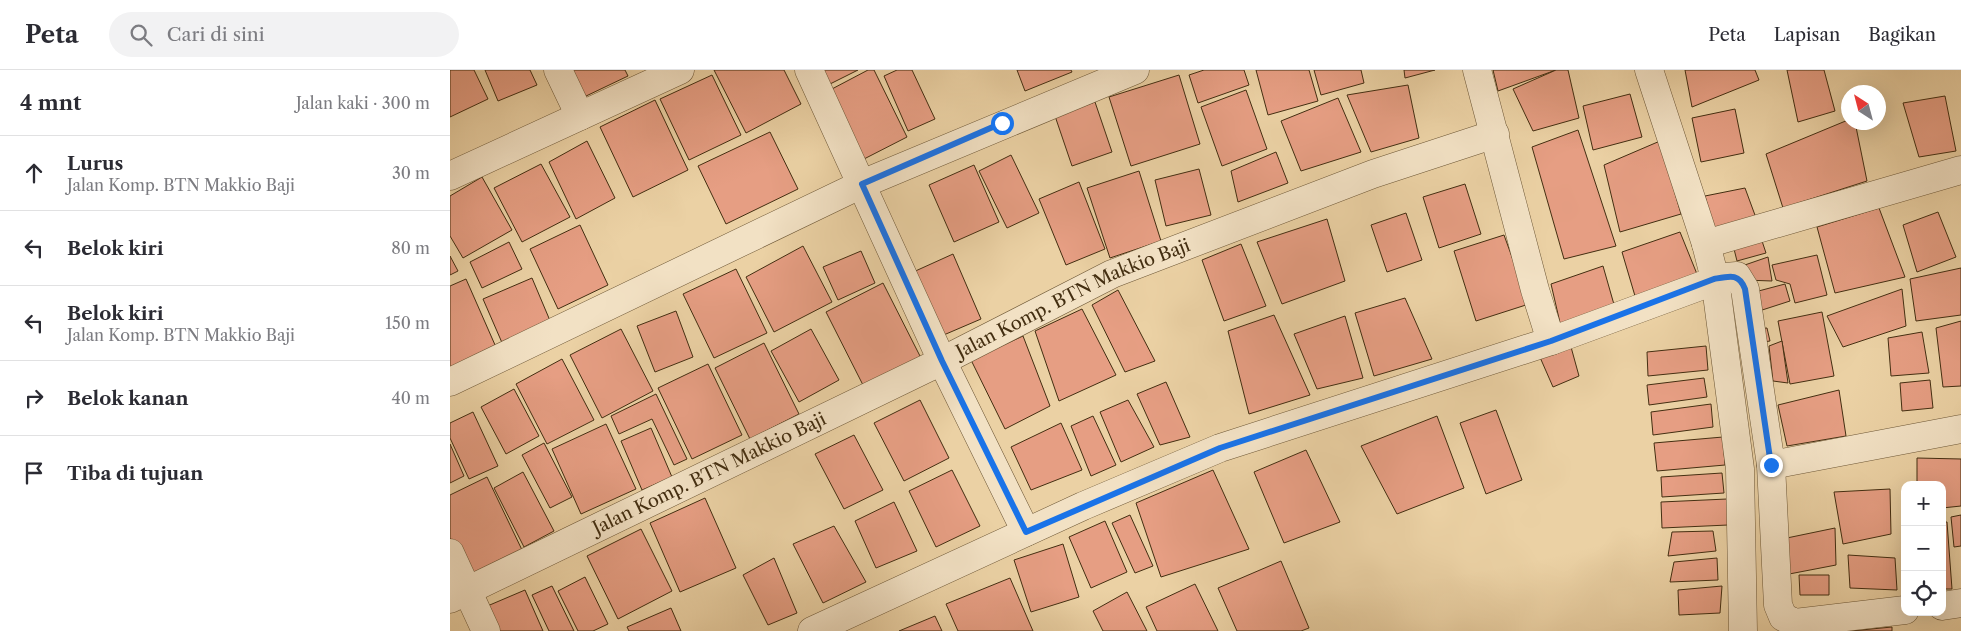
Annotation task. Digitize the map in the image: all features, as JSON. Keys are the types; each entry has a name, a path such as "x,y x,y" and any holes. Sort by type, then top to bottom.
{"street":[{"path":"558,70 580,116"},
{"path":"450,176 680,70"},
{"path":"809,70 942,361 1026,532"},
{"path":"450,382 862,184 1135,70"},
{"path":"1477,70 1535,290 1551,341"},
{"path":"1649,70 1706,244 1714,279 1740,469 1743,631"},
{"name":"Jalan Komp. BTN Makkio Baji","path":"459,595 942,361 1112,274 1373,174 1495,134"},
{"path":"1706,244 1961,170"},
{"path":"813,631 1026,532 1220,448 1551,341 1714,279 1737,276 1745,289 1771,465 1778,605 1783,617 1795,623 1901,610"},
{"path":"1771,465 1961,429"},
{"path":"450,553 459,595 486,631"},
{"path":"1946,606 1961,604"}],"building":[{"path":"450,70 474,70 488,99 450,117"},
{"path":"485,70 530,70 537,85 498,101"},
{"path":"571,70 625,70 628,76 584,97"},
{"path":"714,70 784,70 801,104 746,133"},
{"path":"815,70 858,70 824,87"},
{"path":"868,70 874,70 907,137 864,159 830,90"},
{"path":"897,70 912,70 935,119 908,131 884,76"},
{"path":"1017,70 1071,70 1072,72 1025,91"},
{"path":"1204,70 1244,70 1249,85 1198,103 1189,75"},
{"path":"1256,70 1309,70 1318,101 1268,115"},
{"path":"1314,70 1361,70 1364,83 1321,95"},
{"path":"1404,70 1435,70 1405,78"},
{"path":"1493,70 1556,70 1498,91"},
{"path":"1556,70 1568,70 1579,118 1533,131 1513,89"},
{"path":"1685,70 1755,70 1759,80 1692,107"},
{"path":"1787,70 1824,70 1835,111 1798,122"},
{"path":"712,75 741,135 689,160 660,99"},
{"path":"1179,75 1200,144 1131,166 1109,97"},
{"path":"1408,85 1419,138 1371,152 1347,95"},
{"path":"1246,90 1267,149 1222,166 1201,107"},
{"path":"1630,94 1642,137 1593,150 1583,106"},
{"path":"1945,96 1956,151 1919,157 1903,103"},
{"path":"1338,98 1361,152 1301,171 1281,121"},
{"path":"655,100 688,170 633,197 600,127"},
{"path":"1095,102 1112,152 1072,166 1055,116"},
{"path":"1735,109 1744,153 1701,162 1692,118"},
{"path":"1841,123 1841,130 1857,130 1867,181 1783,208 1766,154"},
{"path":"1578,130 1616,246 1564,259 1532,147"},
{"path":"770,132 798,189 726,224 698,166"},
{"path":"587,141 615,198 576,219 549,162"},
{"path":"1660,141 1681,214 1620,232 1604,165"},
{"path":"1276,152 1288,183 1238,202 1231,171"},
{"path":"1011,155 1039,213 1007,228 979,171"},
{"path":"541,164 570,217 522,242 494,188"},
{"path":"974,165 999,222 954,242 929,185"},
{"path":"1199,169 1211,215 1166,226 1155,180"},
{"path":"1139,171 1161,241 1110,258 1087,188"},
{"path":"482,177 512,230 463,258 450,236 450,196"},
{"path":"1079,182 1105,249 1066,265 1039,199"},
{"path":"1465,184 1481,234 1439,248 1423,197"},
{"path":"1745,188 1759,226 1716,238 1705,196"},
{"path":"1879,208 1905,277 1835,293 1817,227"},
{"path":"1938,212 1956,257 1917,272 1903,225"},
{"path":"1406,213 1422,260 1387,272 1371,225"},
{"path":"1327,219 1345,281 1282,304 1257,242"},
{"path":"580,225 608,285 558,309 530,249"},
{"path":"1680,232 1699,279 1635,296 1622,252"},
{"path":"1504,235 1529,304 1476,321 1454,251"},
{"path":"1760,235 1766,253 1737,261 1733,245"},
{"path":"509,242 522,269 482,288 470,262"},
{"path":"1241,244 1266,306 1224,321 1202,260"},
{"path":"803,246 832,302 774,332 746,277"},
{"path":"861,251 875,283 838,300 823,267"},
{"path":"953,254 981,319 939,337 911,273"},
{"path":"1817,255 1827,295 1795,303 1790,284 1776,280 1772,265"},
{"path":"450,256 458,271 450,275"},
{"path":"1768,257 1772,281 1745,280 1739,267"},
{"path":"1603,266 1615,308 1561,327 1551,284"},
{"path":"1961,268 1961,315 1916,321 1910,279"},
{"path":"736,269 767,333 714,358 683,294"},
{"path":"532,278 551,323 503,345 483,299"},
{"path":"466,279 499,354 450,376 450,286"},
{"path":"883,283 922,360 865,389 826,312"},
{"path":"1785,284 1790,301 1756,312 1751,293"},
{"path":"1902,289 1906,326 1843,347 1827,316"},
{"path":"1118,290 1155,361 1125,372 1092,305"},
{"path":"1405,298 1432,359 1374,376 1355,313"},
{"path":"1082,309 1116,375 1059,401 1035,331"},
{"path":"676,311 693,357 655,372 637,326"},
{"path":"1822,312 1834,376 1790,384 1778,321"},
{"path":"1274,315 1310,395 1249,414 1228,331"},
{"path":"1345,316 1363,378 1317,389 1294,334"},
{"path":"1961,321 1961,386 1943,387 1936,328"},
{"path":"1767,328 1770,341 1757,343 1756,329"},
{"path":"621,329 653,391 602,418 570,355"},
{"path":"811,329 839,380 799,402 771,351"},
{"path":"1922,332 1929,373 1891,376 1888,338"},
{"path":"1023,336 1050,406 1005,429 971,360"},
{"path":"1782,341 1788,383 1773,381 1769,346"},
{"path":"764,343 799,414 750,439 715,368"},
{"path":"1706,346 1708,370 1648,376 1647,352"},
{"path":"1571,347 1579,376 1553,387 1539,355"},
{"path":"562,359 594,420 547,444 516,384"},
{"path":"708,364 742,435 692,459 658,388"},
{"path":"1704,378 1707,397 1649,405 1647,385"},
{"path":"1930,380 1933,408 1902,411 1900,383"},
{"path":"1166,382 1190,437 1160,445 1137,394"},
{"path":"514,389 539,436 506,454 481,407"},
{"path":"1839,390 1846,436 1787,446 1778,405"},
{"path":"656,394 687,459 674,465 652,419 619,434 611,416"},
{"path":"920,400 949,458 904,481 874,423"},
{"path":"1128,400 1154,447 1121,462 1100,412"},
{"path":"1711,404 1713,427 1653,435 1651,412"},
{"path":"1496,410 1522,480 1486,494 1460,423"},
{"path":"473,412 498,466 469,479 450,438 450,423"},
{"path":"1093,416 1116,465 1091,476 1071,426"},
{"path":"1437,416 1464,488 1397,514 1361,446"},
{"path":"1061,423 1082,470 1031,490 1011,447"},
{"path":"606,424 636,489 581,514 552,449"},
{"path":"651,428 672,477 642,490 621,441"},
{"path":"854,435 883,490 844,509 815,454"},
{"path":"1723,437 1725,465 1657,471 1654,443"},
{"path":"544,443 572,497 550,508 522,455"},
{"path":"450,444 464,476 450,483"},
{"path":"1306,450 1340,522 1284,543 1254,472"},
{"path":"1917,458 1961,459 1961,506 1946,508 1946,481 1917,481"},
{"path":"952,470 980,526 936,547 909,491"},
{"path":"1213,470 1249,549 1161,577 1136,503"},
{"path":"523,472 554,531 524,547 494,488"},
{"path":"1722,473 1724,493 1662,497 1661,477"},
{"path":"487,477 523,552 469,578 450,538 450,495"},
{"path":"1890,489 1891,534 1843,544 1834,492"},
{"path":"705,498 736,568 680,592 650,523"},
{"path":"1727,499 1728,525 1662,528 1661,502"},
{"path":"894,502 917,551 876,568 855,521"},
{"path":"1130,515 1153,566 1135,573 1112,523"},
{"path":"1961,515 1961,546 1954,547 1951,517"},
{"path":"1105,521 1127,572 1091,588 1069,537"},
{"path":"1946,522 1947,522 1952,589 1946,589"},
{"path":"834,526 866,582 823,603 793,544"},
{"path":"1835,528 1836,565 1784,575 1782,539"},
{"path":"641,529 672,591 618,619 587,556"},
{"path":"1713,531 1716,551 1668,556 1672,532"},
{"path":"1063,544 1079,597 1031,612 1014,560"},
{"path":"1848,555 1895,558 1897,590 1850,588"},
{"path":"774,558 797,613 768,625 743,575"},
{"path":"1717,558 1718,580 1670,582 1674,562"},
{"path":"1281,561 1309,628 1301,631 1237,631 1218,588"},
{"path":"1799,575 1829,575 1829,595 1800,595"},
{"path":"585,577 608,624 593,631 578,631 558,591"},
{"path":"1010,578 1033,631 958,631 946,604"},
{"path":"1195,584 1218,631 1157,631 1146,607"},
{"path":"552,586 574,631 549,631 532,595"},
{"path":"1722,586 1720,613 1679,615 1678,590"},
{"path":"525,590 543,631 487,631 478,610"},
{"path":"1127,592 1147,631 1103,631 1093,611"},
{"path":"671,608 681,631 629,631 627,627"},
{"path":"935,616 942,631 899,631"},
{"path":"1892,627 1892,631 1851,631"}],"route":[{"path":"1002,123 862,184 942,361 1026,532 1220,448 1551,341 1714,279 1732,276 1737,276 1743,284 1748,302 1771,465"}]}
